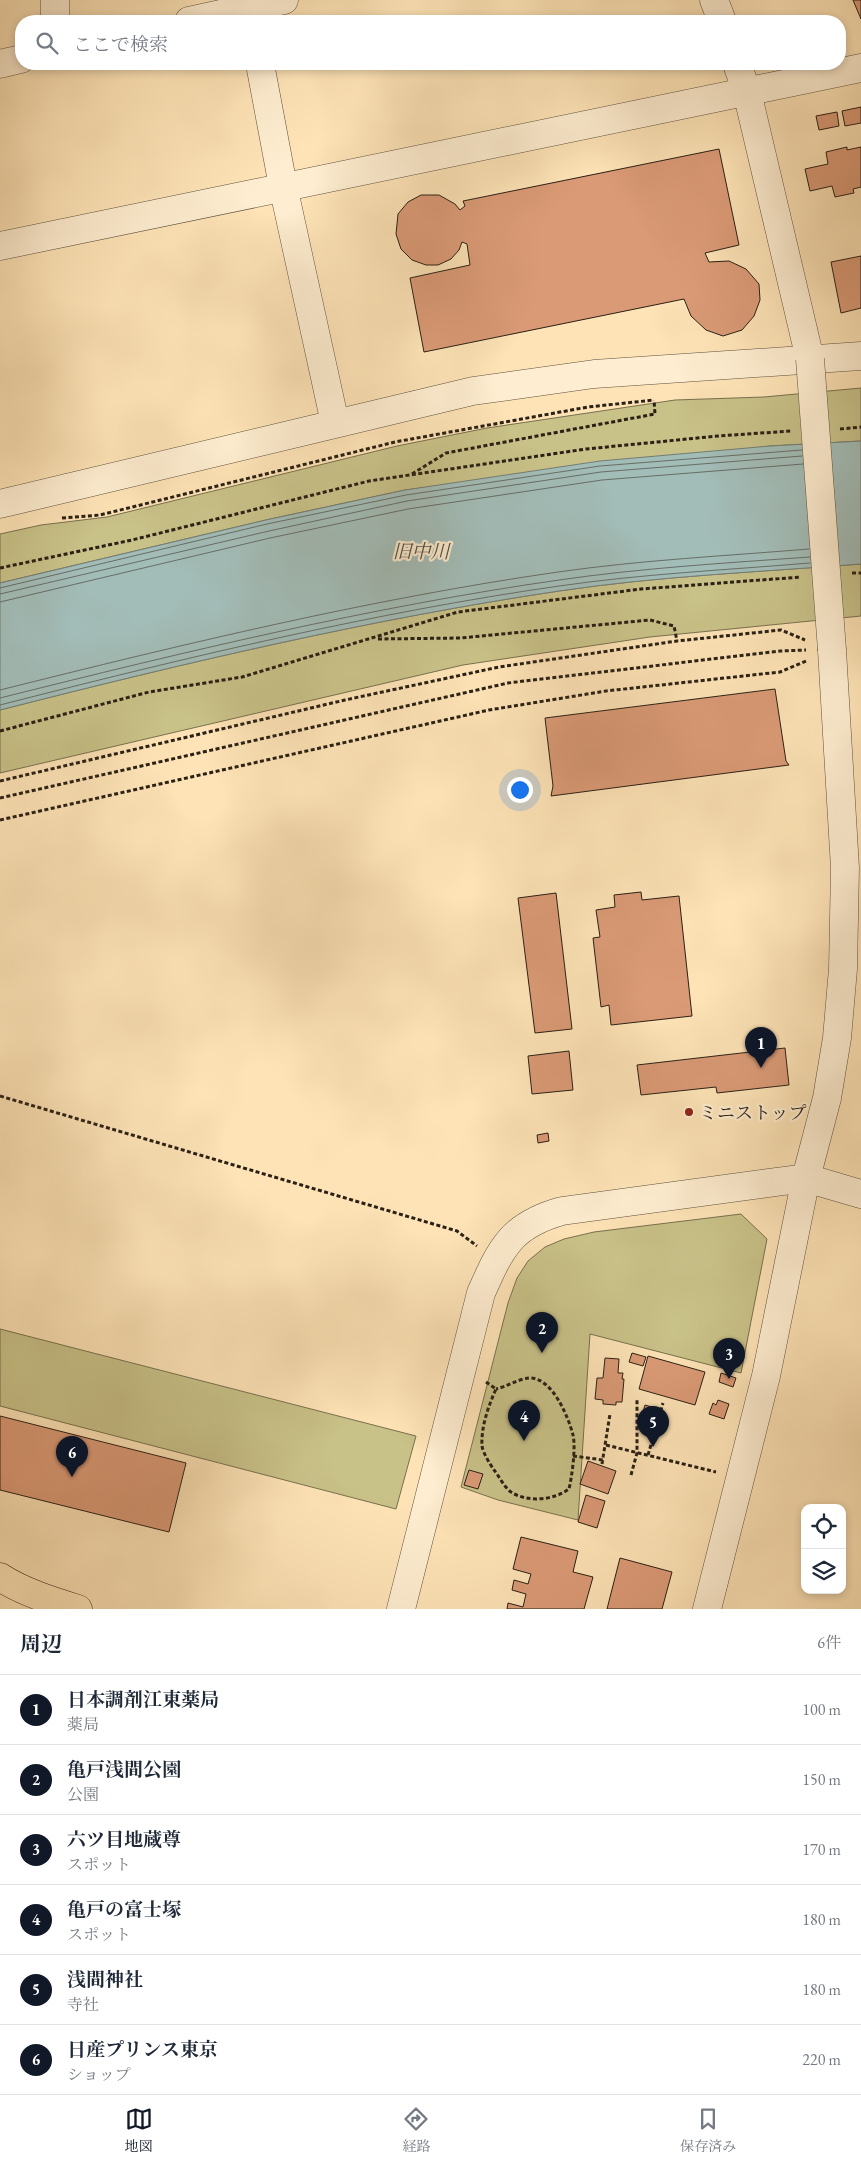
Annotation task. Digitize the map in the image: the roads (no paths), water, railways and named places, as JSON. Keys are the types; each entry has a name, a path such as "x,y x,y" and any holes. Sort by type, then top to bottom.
{"main road":[{"path":"0,1577 55,1602 78,1609"}],"street":[{"path":"55,0 55,15"},
{"path":"222,15 250,10 284,0"},
{"path":"714,0 720,15"},
{"path":"0,64 15,60"},
{"path":"0,246 861,68"},
{"path":"261,70 283,186 335,423"},
{"path":"707,1609 766,1376 806,1178 827,1098 837,1038 853,867 819,650 810,359 747,92 739,70"},
{"path":"0,504 473,391 594,374 861,356"},
{"path":"401,1609 480,1293 496,1260 515,1233 538,1217 562,1211 806,1178 861,1194"}],"water":[{"name":"旧中川","path":"861,441 861,564 634,582 489,602 278,643 0,710 0,583 266,520 405,490 600,461 770,446"}],"place":[{"name":"日本調剤江東薬局","path":"761,1068"},
{"name":"ミニストップ","path":"689,1112"},
{"name":"亀戸浅間公園","path":"542,1353"},
{"name":"六ツ目地蔵尊","path":"729,1379"},
{"name":"亀戸の富士塚","path":"524,1441"},
{"name":"浅間神社","path":"653,1447"},
{"name":"日産プリンス東京","path":"72,1477"}]}
